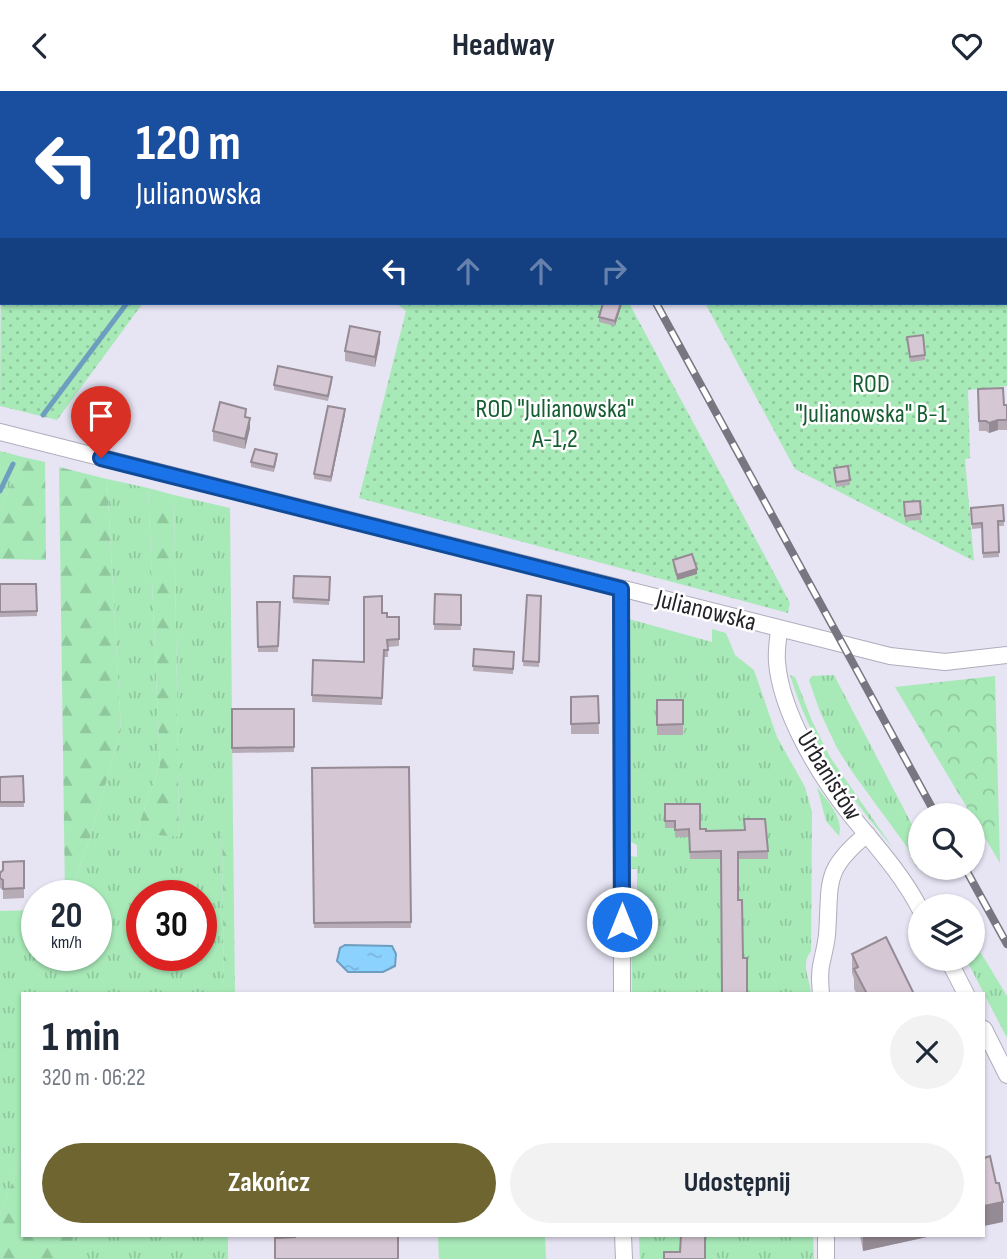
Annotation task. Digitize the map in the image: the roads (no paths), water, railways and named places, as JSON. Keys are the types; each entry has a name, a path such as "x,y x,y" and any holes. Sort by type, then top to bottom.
{"street":[{"name":"Julianowska","path":"0,432 890,656 924,661 968,661 1007,655"},
{"path":"621,589 622,992"},
{"name":"Urbanistów","path":"779,630 779,676 792,715 821,772 867,834 834,868 821,965 821,992"},
{"path":"867,834 911,894"},
{"path":"954,971 965,992"},
{"path":"985,1031 1007,1075"},
{"path":"623,1237 624,1259"},
{"path":"826,1237 826,1259"}],"water":[{"path":"345,945 392,946 396,954 395,966 383,972 348,972 337,961 340,948"}],"waterway":[{"path":"43,415 126,305"},
{"path":"0,491 13,464"}],"railway":[{"path":"657,305 929,803"},
{"path":"972,880 1007,944"}],"park label":[{"name":"ROD \"Julianowska\" B-1","path":"871,398"},
{"name":"ROD \"Julianowska\" A-1,2","path":"555,424"}]}
